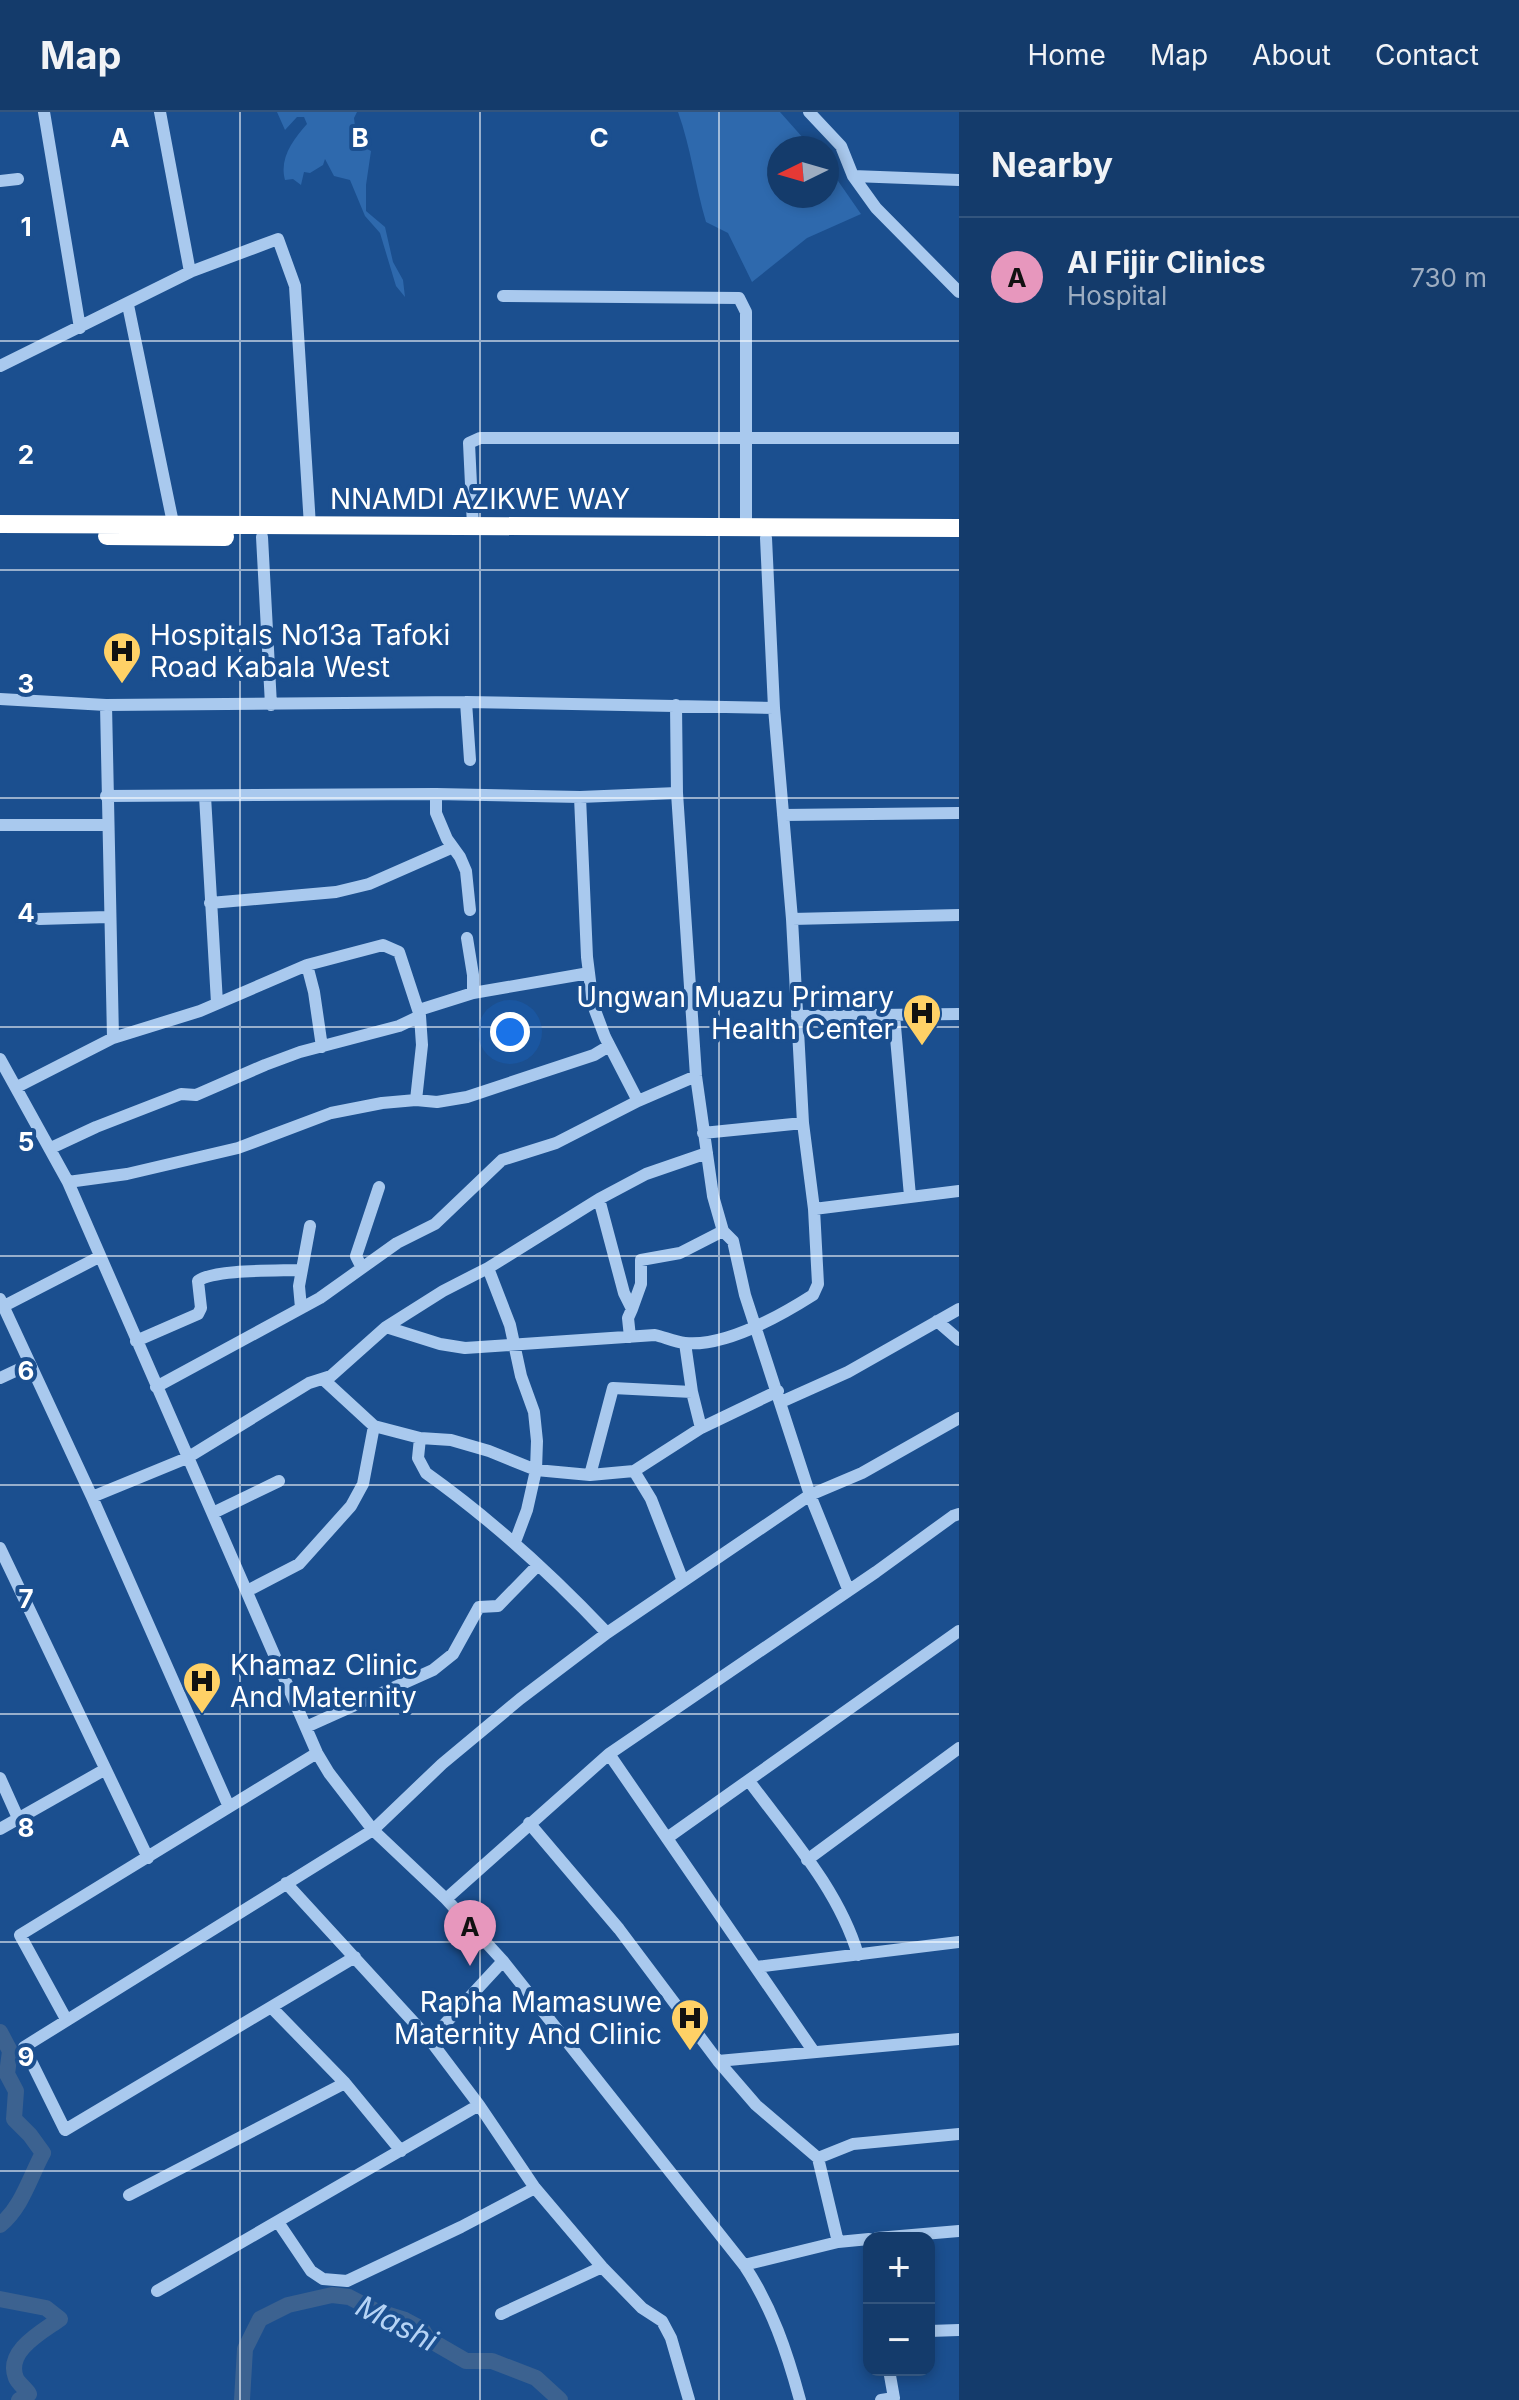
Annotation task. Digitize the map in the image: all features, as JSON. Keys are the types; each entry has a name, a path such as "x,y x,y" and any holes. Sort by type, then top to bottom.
{"highway":[{"name":"NNAMDI AZIKWE WAY","path":"0,524 959,528"},
{"name":"NNAMDI AZIKWE WAY","path":"0,535 959,540"}],"street":[{"path":"44,112 80,328"},
{"path":"160,112 190,272"},
{"path":"809,112 841,146 853,176 876,208 959,292"},
{"path":"853,176 959,180"},
{"path":"0,181 18,179"},
{"path":"0,366 190,272 278,239 295,286 310,526"},
{"path":"503,296 739,298 746,312 746,528"},
{"path":"128,305 173,523"},
{"path":"473,526 469,443 473,439 959,438"},
{"path":"262,537 271,705"},
{"path":"386,1327 440,1344 465,1348 655,1335 685,1343 713,1342 813,1295 818,1284 814,1209 803,1123 792,919 774,708 766,538"},
{"path":"0,699 106,705 466,702 774,708"},
{"path":"466,702 470,760"},
{"path":"106,705 106,825 113,1038"},
{"path":"676,705 677,793 696,1076 713,1196 723,1231 733,1241 742,1285 810,1495 848,1589"},
{"path":"106,796 436,794 580,797 677,793"},
{"path":"436,794 436,813 451,848 460,857 466,871 470,910"},
{"path":"205,796 217,1003"},
{"path":"580,797 593,1005 609,1046 638,1101"},
{"path":"783,815 959,813"},
{"path":"0,825 106,825"},
{"path":"210,903 336,892 369,884 451,848"},
{"path":"792,919 959,915"},
{"path":"39,919 108,917"},
{"path":"467,938 473,993"},
{"path":"17,1087 113,1038 217,1003 307,965 383,945 399,952 420,1013 422,1045 416,1100"},
{"path":"307,965 322,1047"},
{"path":"51,1148 181,1094 196,1095 265,1065 399,1026 420,1013 473,993 589,973"},
{"path":"797,1016 959,1014"},
{"path":"894,1015 910,1196"},
{"path":"68,1182 127,1174 238,1148 331,1113 382,1103 437,1102 467,1097 594,1055 609,1046"},
{"path":"0,1059 68,1182 317,1753 373,1830 446,1899 503,1961 744,2265 763,2293 787,2351 800,2400"},
{"path":"156,1387 336,1288 397,1243 435,1224 502,1160 556,1143 638,1101 696,1076"},
{"path":"703,1133 803,1123"},
{"path":"92,1497 187,1458 309,1383 324,1380 386,1327 599,1199 646,1174 707,1153"},
{"path":"362,1268 356,1256 379,1187"},
{"path":"814,1209 959,1191"},
{"path":"599,1199 624,1293 632,1309"},
{"path":"301,1308 299,1286 310,1226"},
{"path":"630,1337 628,1318 641,1284 641,1260 680,1253 723,1231"},
{"path":"99,1257 2,1303 229,1807"},
{"path":"488,1268 504,1306 521,1376 534,1412 536,1470 527,1510 515,1542"},
{"path":"136,1341 198,1314 201,1308 198,1281 202,1277 301,1270"},
{"path":"324,1380 374,1426 420,1438 451,1440 536,1470 590,1475 634,1471 701,1428 848,1372 959,1309"},
{"path":"937,1321 959,1340"},
{"path":"685,1343 701,1428"},
{"path":"0,1378 28,1365"},
{"path":"590,1475 613,1388 692,1392"},
{"path":"355,1957 65,2130 24,2047 373,1830 442,1764 520,1699 607,1633 810,1495 862,1473 959,1418"},
{"path":"247,1591 299,1564 351,1506 363,1484 374,1426"},
{"path":"420,1438 418,1458 426,1473 515,1542 562,1585 607,1633"},
{"path":"634,1471 651,1499 683,1581"},
{"path":"213,1513 279,1481"},
{"path":"446,1899 609,1754 959,1514"},
{"path":"0,1548 148,1858"},
{"path":"306,1727 433,1670 453,1654 479,1607 498,1606 538,1565"},
{"path":"667,1838 959,1631"},
{"path":"807,1860 959,1748"},
{"path":"66,2019 20,1935 317,1753"},
{"path":"609,1754 814,2052"},
{"path":"0,1829 104,1770"},
{"path":"0,1778 18,1818"},
{"path":"749,1781 807,1860 850,1930 858,1955"},
{"path":"529,1823 619,1929 718,2061 756,2105 818,2158 838,2242"},
{"path":"286,1883 430,2040 535,2188 602,2267 642,2308 662,2321 671,2338 689,2400"},
{"path":"756,1967 959,1942"},
{"path":"430,2040 503,1961"},
{"path":"271,2007 345,2083 401,2151"},
{"path":"718,2061 959,2039"},
{"path":"129,2195 345,2083"},
{"path":"157,2291 479,2105"},
{"path":"818,2158 853,2144 959,2134"},
{"path":"278,2222 311,2271 323,2279 347,2281 535,2188"},
{"path":"935,2234 959,2231"},
{"path":"744,2265 838,2242 863,2242"},
{"path":"501,2314 602,2267"},
{"path":"935,2331 959,2330"},
{"path":"881,2400 894,2398 890,2376"}],"shaded area":[{"path":"277,112 357,112 354,118 357,144 371,151 366,211 385,227 393,262 403,280 405,297 396,286 380,233 365,216 350,180 334,176 325,159 323,165 310,173 304,172 301,185 293,179 285,180 286,157 292,143 307,124 304,117 297,117 285,130"},
{"path":"678,112 780,112 801,136 767,136 767,208 839,208 839,182 861,214 807,238 752,282 728,233 706,222"}],"waterway":[{"name":"Mashi","path":"0,2032 10,2051 7,2074 16,2091 14,2119 43,2153 20,2201 0,2225"},
{"name":"Mashi","path":"242,2400 245,2349 260,2319 288,2305 332,2295 349,2297 376,2311 405,2320 422,2329 428,2339 466,2361 492,2361 536,2378 560,2400"},
{"name":"Mashi","path":"0,2299 46,2308 60,2319 20,2351 14,2368 16,2378 29,2394 19,2400"}],"place":[{"name":"Hospitals No13a Tafoki Road Kabala West","path":"122,685"},
{"name":"Ungwan Muazu Primary Health Center","path":"922,1047"},
{"name":"Khamaz Clinic And Maternity","path":"202,1715"},
{"name":"Al Fijir Clinics","path":"470,1966"},
{"name":"Rapha Mamasuwe Maternity And Clinic","path":"690,2052"}]}
